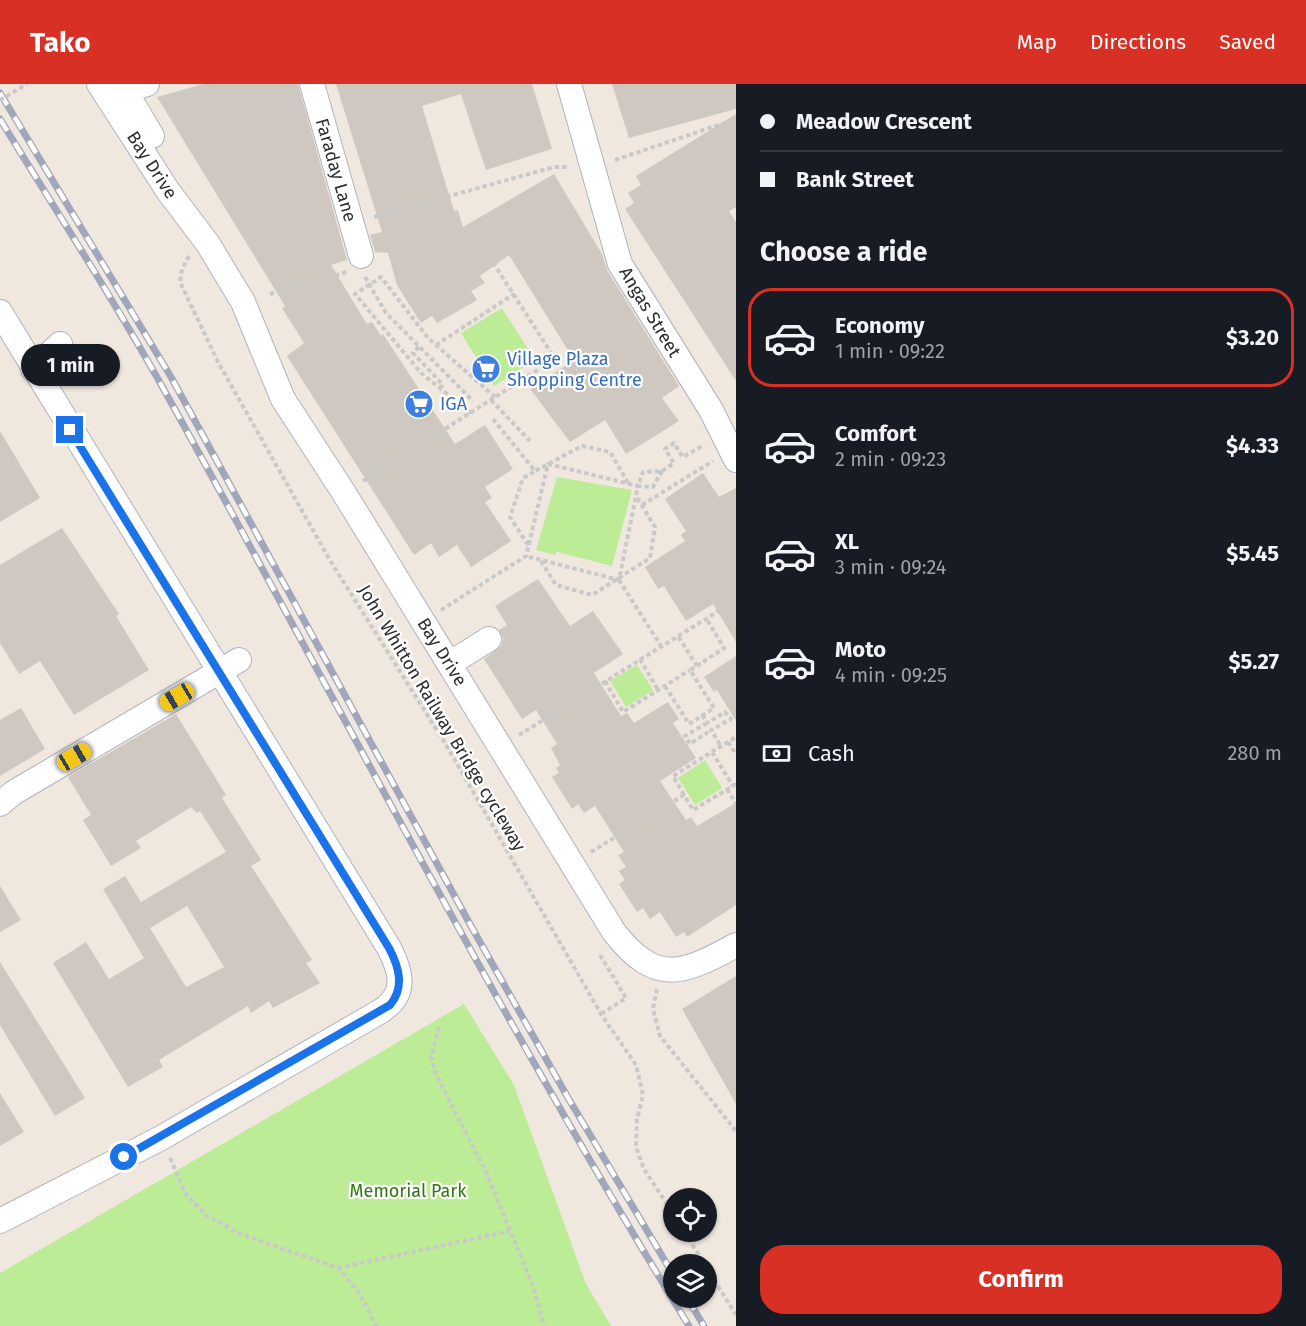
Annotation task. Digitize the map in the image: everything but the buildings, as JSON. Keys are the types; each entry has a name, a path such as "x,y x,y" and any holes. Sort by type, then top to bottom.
{"street":[{"name":"Faraday Lane","path":"312,84 351,223 355,264"},
{"name":"Angas Street","path":"569,84 620,264 711,410 729,449"},
{"name":"Bay Drive","path":"120,88 168,191 208,244 243,302 283,399 344,493 619,938 643,961 674,972"},
{"path":"0,312 218,672 389,948 400,979 396,998 381,1011 161,1138 0,1221"},
{"path":"33,369 60,344"},
{"path":"449,664 489,639"},
{"path":"0,804 13,793 239,660"},
{"path":"674,972 709,960 736,945"}],"path":[{"path":"0,100 27,84"},
{"path":"351,223 554,167 594,168 736,119"},
{"name":"John Whitton Railway Bridge cycleway","path":"208,244 187,258 180,282 218,362 331,562 445,743 601,1014 636,1065 643,1095 637,1119 636,1147 644,1169 663,1198"},
{"path":"362,482 555,359 487,253"},
{"path":"270,294 355,264"},
{"path":"471,412 420,373 355,294 381,277 436,345 493,398 530,441"},
{"path":"371,291 386,314 473,400"},
{"path":"436,345 514,294"},
{"path":"419,347 413,353 443,385 440,388"},
{"path":"494,419 535,471"},
{"path":"548,464 638,486 653,487 662,471 674,463 665,449 674,442 683,457 729,449"},
{"path":"528,546 510,517 523,478 582,446 610,452 629,484"},
{"path":"642,505 729,449"},
{"path":"423,622 526,556 548,464"},
{"path":"619,580 638,486 643,472 662,471"},
{"path":"540,560 556,585 592,595 619,580 650,558 656,527 636,495"},
{"path":"526,556 619,580 661,646"},
{"path":"501,747 725,607"},
{"path":"605,681 623,712 697,666 724,648 706,618"},
{"path":"678,636 697,666"},
{"path":"640,659 658,690"},
{"path":"664,686 689,724 714,708 690,670"},
{"path":"726,712 730,719 711,730 690,744 685,736 726,712"},
{"path":"702,715 707,723"},
{"path":"711,730 721,746"},
{"path":"711,752 734,785 693,810 673,776 711,752 736,737"},
{"path":"728,742 736,754"},
{"path":"727,789 736,804"},
{"path":"597,849 684,795"},
{"path":"674,972 657,987 653,1009 660,1036 736,1131"},
{"path":"439,1027 430,1057 436,1074 486,1172 533,1286 544,1326"},
{"path":"161,1138 186,1194 206,1215 241,1234 338,1268 358,1291 376,1326"},
{"path":"338,1268 510,1231"},
{"path":"717,1285 736,1315"}],"green space":[{"path":"502,308 535,360 494,386 461,333"},
{"path":"557,477 632,490 612,566 557,552 555,555 536,550"},
{"path":"637,665 653,690 626,707 610,681"},
{"path":"705,760 722,788 695,805 678,778"},
{"name":"Memorial Park","path":"464,1004 514,1085 586,1284 611,1326 0,1326 0,1273"}],"railway":[{"path":"0,93 171,377 471,926 567,1096 663,1257"},
{"path":"0,119 144,354 486,977 620,1211 689,1326"},
{"path":"693,1308 704,1326"}],"place":[{"name":"Village Plaza Shopping Centre","path":"486,369"},
{"name":"IGA","path":"419,404"}],"route":[{"path":"70,430 389,948 395,959 400,979 396,998 381,1011 124,1157"}]}
